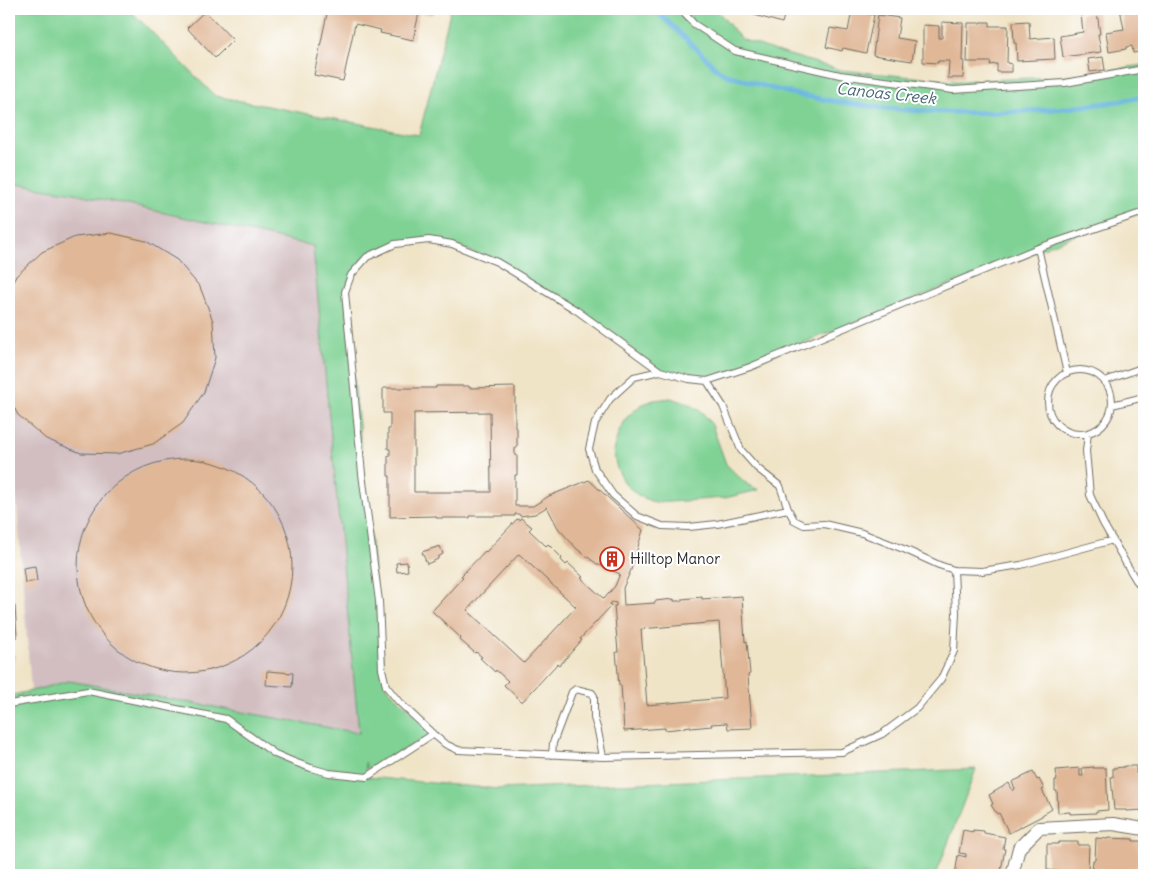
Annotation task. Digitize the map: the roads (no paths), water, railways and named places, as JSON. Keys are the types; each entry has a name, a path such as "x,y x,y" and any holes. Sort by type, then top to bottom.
{"street":[{"path":"1013,875 1019,848 1039,828 1113,824 1144,829"}],"lane":[{"path":"680,9 694,24 735,51 840,75 906,84 953,90 1065,84 1144,69"},
{"path":"954,570 956,613 954,651 941,679 917,708 882,734 842,752 603,757 458,750 445,744 399,702 386,686 382,668 379,601 362,474 345,292 351,275 367,258 395,244 428,240 452,244 497,262 576,310 660,371 689,379 707,381 750,367 1038,248 1144,212"},
{"path":"1038,248 1067,373"},
{"path":"1105,381 1144,367"},
{"path":"1077,370 1097,374 1105,381 1112,396 1112,405 1110,413 1102,425 1088,433 1079,434 1063,429 1056,423 1049,408 1049,394 1059,378 1077,370"},
{"path":"660,371 634,378 610,398 595,423 589,449 595,469 613,495 637,516 662,526 689,527 717,524 788,509"},
{"path":"707,381 723,406 741,450 757,468 780,486 794,520 804,525 824,524 862,533 954,570 982,571 1021,564 1113,540"},
{"path":"1112,405 1144,397"},
{"path":"1088,433 1086,451 1090,495 1127,565 1144,590"},
{"path":"552,755 553,743 572,692 576,689 592,693 594,696 594,718 603,757"},
{"path":"9,704 88,690 226,719 281,757 329,773 367,777 433,734"}],"waterway":[{"name":"Canoas Creek","path":"654,9 715,67 725,74 782,91 838,102 926,111 1013,112 1101,104 1144,97"}],"place":[{"name":"Hilltop Manor","path":"612,559"}]}
